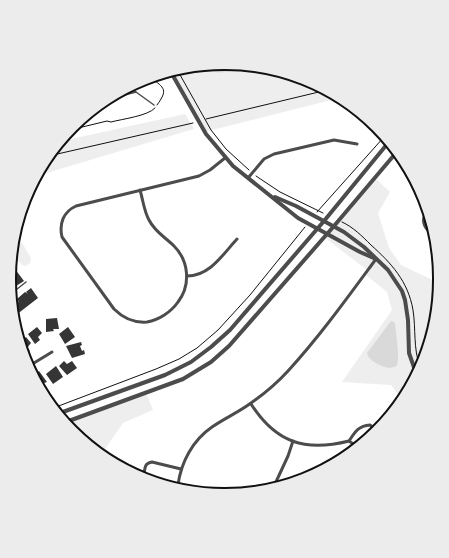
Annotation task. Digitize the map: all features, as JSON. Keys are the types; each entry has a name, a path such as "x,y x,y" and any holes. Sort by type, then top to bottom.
{"street":[{"path":"174,77 199,124 225,158 298,218 328,233 360,252 376,258"},
{"path":"248,178 264,159 274,154 334,140 357,144"},
{"path":"64,412 165,375 184,366 203,354 230,330 386,147"},
{"path":"72,420 167,386 183,379 211,362 238,336 393,156"},
{"path":"140,190 148,220 157,232 173,244 181,254 187,276 186,287 182,296 173,308 153,321 145,322 128,319 120,315 114,309 62,237 61,231 64,216 71,208 76,206 140,190 199,176 210,170 225,158"},
{"path":"271,196 296,206 334,226 356,240 388,270 402,290 407,307 409,353 414,366"},
{"path":"423,216 423,221 427,230"},
{"path":"187,276 196,276 210,269 237,239"},
{"path":"179,482 181,469 190,451 200,437 213,426 251,404 279,380 321,331 376,258"},
{"path":"34,363 52,352"},
{"path":"251,404 260,418 275,431 293,441 304,444 328,446 349,441 355,430 365,425 372,426"},
{"path":"278,480 293,441"},
{"path":"144,472 146,464 149,462 181,469"}],"lane":[{"path":"127,94 136,92 154,105"},
{"path":"16,290 26,282"}],"path":[{"path":"181,76 218,140 242,165 280,192 328,216"},
{"path":"82,127 107,121 111,122 152,111 163,97 164,92 164,88 156,82"},
{"path":"205,120 318,92"},
{"path":"58,154 191,123"},
{"path":"318,210 380,141"},
{"path":"338,221 349,226"},
{"path":"59,406 156,369 179,359 197,348 218,330 250,295 304,228"}],"shaded area":[{"path":"224,70 252,72 304,86 332,100 204,132 174,77 197,72"},
{"path":"230,70 224,72 212,71"},
{"path":"185,114 194,129 45,174 59,152 71,139"},
{"path":"375,178 390,192 378,213 389,248 401,265 433,280 433,293 426,333 417,359 398,395 391,385 342,382 392,310 387,292 365,274 367,270 324,237"},
{"path":"20,239 31,258 30,263 26,266 22,265 17,259"},
{"path":"391,321 395,324 398,346 398,362 397,365 390,368 371,360 367,353"},
{"path":"146,393 153,410 123,423 105,449 87,436 72,420"}],"building":[{"path":"16,270 24,281 16,286"},
{"path":"31,288 38,298 19,313 17,301 19,302 17,299 25,292 28,294 26,292"},
{"path":"57,318 59,329 53,329 54,331 46,332 46,319"},
{"path":"37,327 42,333 38,337 40,340 35,344 28,334"},
{"path":"68,327 75,337 65,344 59,334"},
{"path":"26,337 31,343 28,347 27,346 25,338"},
{"path":"81,342 82,345 80,346 82,351 84,350 85,354 72,358 66,346"},
{"path":"64,361 67,364 72,361 77,368 67,375 59,366"},
{"path":"56,366 63,377 53,384 46,374"},
{"path":"39,371 47,382 44,383"}]}
